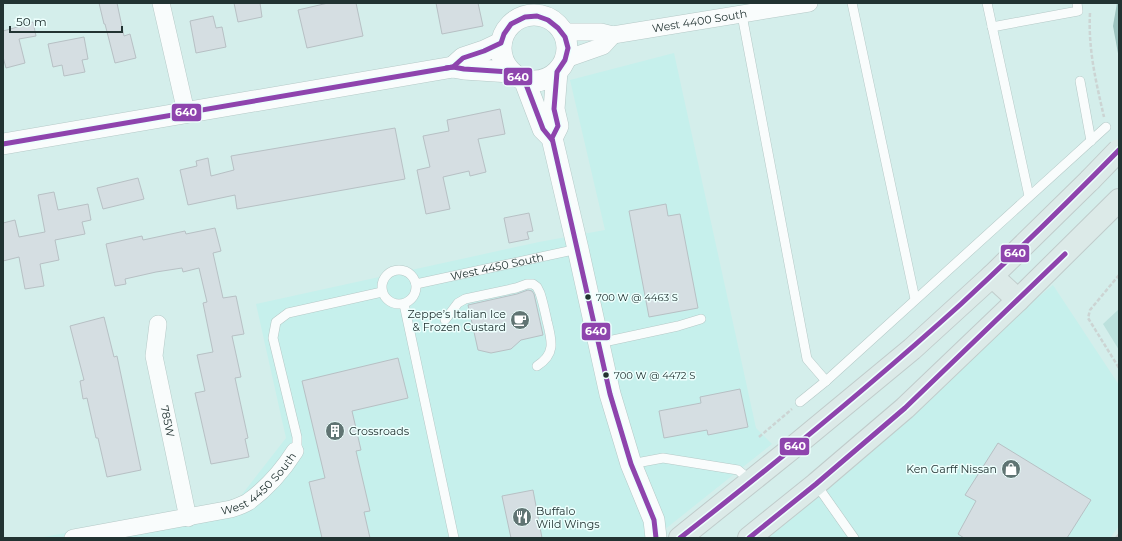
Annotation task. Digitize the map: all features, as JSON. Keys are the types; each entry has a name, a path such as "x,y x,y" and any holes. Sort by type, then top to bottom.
{"main road":[{"path":"689,531 912,349 992,276 1119,150"},
{"path":"749,538 816,484 905,408 1018,300 1119,200"},
{"path":"992,276 1018,300"}],"street":[{"path":"161,3 186,112"},
{"name":"West 4400 South","path":"563,32 601,32 613,35 805,3"},
{"path":"514,13 516,20 527,15 538,15 540,10 559,25 568,46 561,65 554,110 558,126 552,138"},
{"path":"514,13 502,38 502,62 517,75 543,129 552,138 613,405 630,464 654,520 656,538"},
{"path":"3,144 453,66 464,69 517,75 536,82 547,80 561,65 602,46 613,35"},
{"path":"453,66 463,58 501,43"},
{"name":"785W","path":"158,324 154,356 188,518"},
{"name":"West 4450 South","path":"73,538 231,510 248,502 280,471 295,451"}],"lane":[{"path":"852,3 915,299"},
{"path":"987,3 1029,196"},
{"path":"992,27 1078,11 1077,3"},
{"path":"742,14 807,359 826,381"},
{"path":"1080,81 1091,141"},
{"path":"800,402 826,381 1106,127"},
{"name":"West 4450 South","path":"416,284 578,249"},
{"path":"398,269 410,273 414,277 416,284 413,298 404,304 392,303 387,300 382,292 384,278 392,271 398,269"},
{"path":"445,320 458,303 465,299 516,288 527,284 533,284 538,287 540,293 552,344 548,357 537,366"},
{"name":"West 4450 South","path":"295,451 297,446 297,437 273,338 276,322 288,313 382,292"},
{"path":"404,304 454,538"},
{"path":"599,344 678,326 700,319"},
{"path":"630,464 663,458 738,470 751,481"},
{"path":"816,484 854,538"}],"path":[{"path":"1091,9 1089,37 1091,57 1106,127"},
{"path":"1119,275 1090,310 1088,318 1119,368"},
{"path":"759,437 800,402"},
{"path":"1116,538 1119,534"}],"shaded area":[{"path":"1117,3 1119,3 1119,59 1113,26"},
{"path":"674,53 756,428 772,444 654,538 38,538 236,502 286,438 256,304 539,242 605,230 570,80"},
{"path":"1053,285 1119,385 1119,526 1110,538 740,538"},
{"path":"1119,309 1119,350 1103,324"}],"building":[{"path":"99,3 117,3 124,36 130,34 136,58 115,63"},
{"path":"234,3 260,3 262,17 238,22"},
{"path":"328,3 356,3 363,36 307,48 298,10"},
{"path":"436,3 478,3 483,26 442,34"},
{"path":"213,16 216,28 222,27 226,47 196,53 190,21"},
{"path":"33,22 36,36 19,39 25,63 6,68 3,57 3,31 21,26 21,24"},
{"path":"84,37 88,59 82,60 85,72 64,76 62,65 53,67 48,44"},
{"path":"500,109 505,134 478,139 486,172 470,176 469,171 443,177 450,209 426,214 417,170 430,167 423,136 449,131 447,120"},
{"path":"395,128 405,179 237,209 235,195 188,205 180,170 197,166 196,161 208,158 211,176 234,170 231,156"},
{"path":"138,178 144,199 103,209 97,188"},
{"path":"54,192 58,210 88,204 91,220 82,222 85,234 55,240 59,260 40,264 44,286 25,289 19,257 3,261 3,223 15,220 19,237 45,232 38,195"},
{"path":"666,204 668,216 680,214 698,308 649,317 629,211"},
{"path":"529,213 533,231 527,232 529,239 509,243 504,218"},
{"path":"215,228 221,251 213,253 223,298 236,296 244,334 232,336 241,377 235,378 248,438 245,439 249,457 211,464 195,393 205,391 197,355 213,352 203,303 207,302 199,268 183,272 182,268 156,272 125,279 126,284 115,286 106,244 142,236 143,240 185,231 186,234"},
{"path":"528,290 532,291 534,294 543,335 521,340 511,349 491,353 478,350 468,305 517,294"},
{"path":"104,317 114,357 117,356 141,470 107,477 87,398 83,399 80,381 84,380 70,326"},
{"name":"Crossroads","path":"398,358 408,398 352,411 361,450 356,451 370,511 364,512 370,538 322,538 309,482 325,478 302,381"},
{"path":"740,389 748,427 708,435 707,430 664,438 659,411 701,403 700,397"},
{"name":"Ken Garff Nissan","path":"998,443 1091,500 1067,538 964,538 958,534 976,501 965,495"},
{"name":"Buffalo Wild Wings","path":"533,490 542,538 511,538 502,496"}],"transit line":[{"name":"640","path":"3,144 453,67 463,58 501,43 504,34 511,24 525,17 537,16 548,20 558,28 565,37 568,48 565,60 557,72 554,109 558,126 552,138 610,394 631,464 654,520 656,538"},
{"name":"640","path":"446,68 453,67 511,72 524,79 543,129 552,140"},
{"name":"640","path":"680,538 822,424 927,335 1021,247 1119,150"},
{"name":"640","path":"749,538 816,484 905,408 1065,254"}],"place":[{"name":"700 W @ 4463 S","path":"588,297"},
{"name":"Zeppe’s Italian Ice & Frozen Custard","path":"520,320"},
{"name":"700 W @ 4472 S","path":"606,375"},
{"name":"Crossroads","path":"335,431"},
{"name":"Ken Garff Nissan","path":"1011,469"},
{"name":"Buffalo Wild Wings","path":"522,517"}]}
